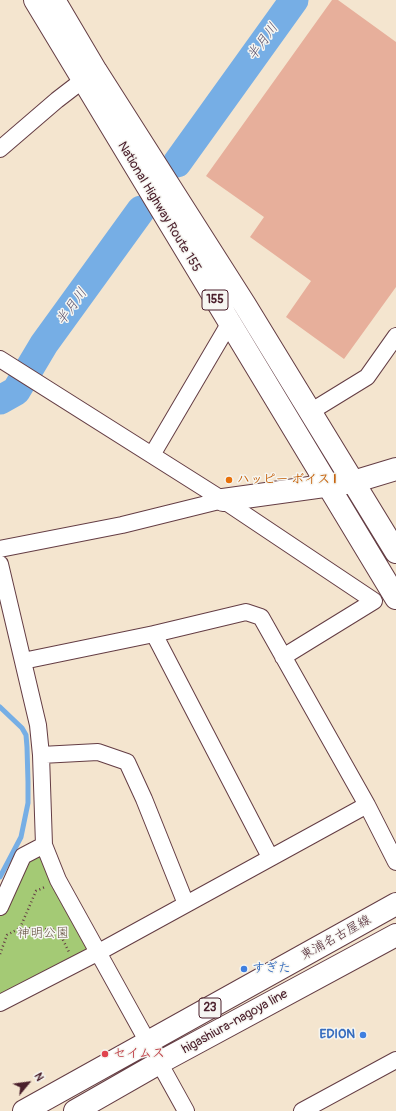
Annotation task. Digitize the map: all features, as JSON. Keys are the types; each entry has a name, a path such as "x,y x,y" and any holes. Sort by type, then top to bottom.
{"main road":[{"name":"National Highway Route 155","path":"35,0 229,324 396,598"},
{"name":"National Highway Route 155","path":"54,0 96,70 245,305 396,552"},
{"path":"223,500 353,482 396,469"},
{"name":"東浦名古屋線","path":"24,1111 396,904"},
{"name":"higashiura-nagoya line","path":"75,1111 159,1063 396,935"}],"street":[{"path":"0,150 57,100 83,80"},
{"path":"152,455 229,324"},
{"path":"310,412 367,377 396,336"},
{"path":"0,359 223,500 374,601 283,657"},
{"path":"0,550 122,525 223,500"},
{"path":"0,564 38,725 42,755 44,846 58,880 186,1111"},
{"path":"23,661 154,634 246,612 260,617 366,805 396,862"},
{"path":"154,634 270,857"},
{"path":"42,755 98,752 127,762 144,799 186,904"},
{"path":"0,1003 75,965 366,805"},
{"path":"0,907 23,856 44,846"},
{"path":"306,1110 396,1060"}],"path":[{"path":"20,928 36,891 58,880"},
{"path":"0,954 7,935 20,928 58,930 75,965"}],"green space":[{"name":"神明公園","path":"44,845 99,952 0,1003 0,907 23,856"}],"building":[{"path":"332,0 338,0 396,42 396,287 344,359 286,317 311,281 250,237 264,217 206,176"}],"waterway":[{"name":"半月川","path":"177,163 294,0"},
{"name":"半月川","path":"0,400 16,391 44,344 141,210"},
{"name":"半月川","path":"0,392 6,396"},
{"path":"0,707 22,728 26,735 28,782 28,803 21,837 0,877"}],"place":[{"name":"ハッピー ボイス I","path":"229,480"},
{"name":"すぎた","path":"244,969"},
{"name":"EDION","path":"363,1035"},
{"name":"セイムス","path":"105,1054"}]}
